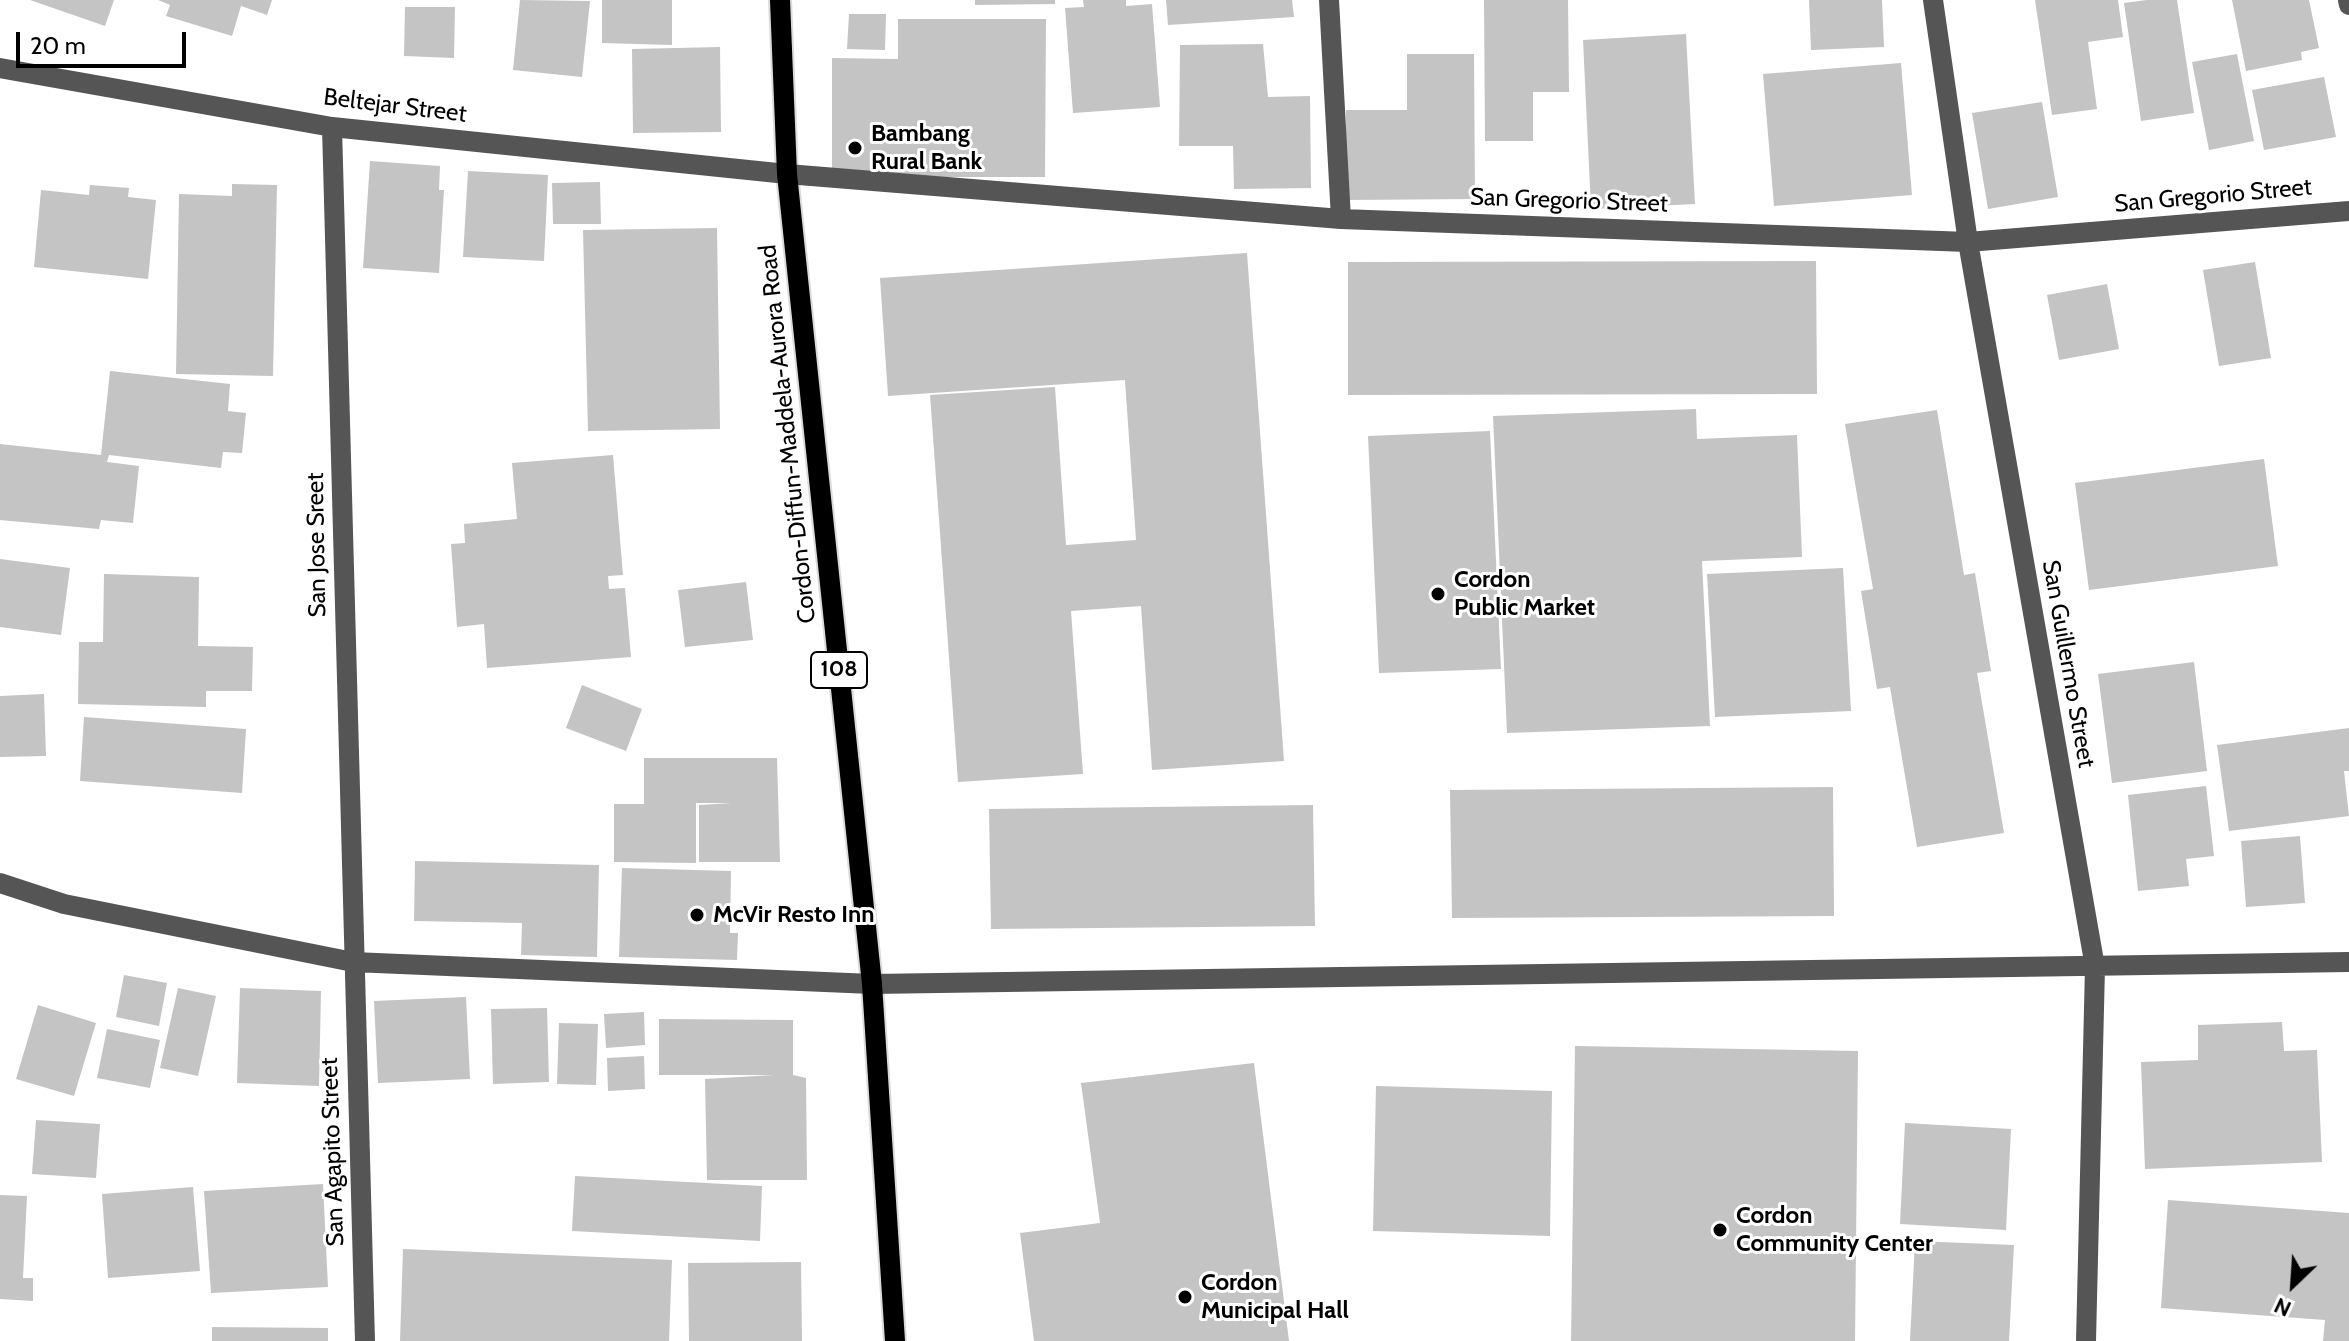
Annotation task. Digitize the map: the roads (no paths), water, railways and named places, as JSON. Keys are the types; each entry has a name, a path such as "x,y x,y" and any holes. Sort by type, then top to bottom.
{"main road":[{"name":"Cordon-Diffun-Maddela-Aurora Road","path":"780,0 787,174 872,984 895,1341"}],"street":[{"path":"1329,0 1341,219"},
{"name":"San Guillermo Street","path":"1933,0 1968,242 2095,967 2086,1341"},
{"name":"Beltejar Street","path":"0,68 332,127 787,174"},
{"name":"San Jose Sreet","path":"332,127 353,962"},
{"name":"San Gregorio Street","path":"787,174 1341,219 1968,242 2349,211"},
{"path":"0,883 64,904 353,962 872,984 2349,962"},
{"name":"San Agapito Street","path":"353,962 365,1341"}],"place":[{"name":"Bambang Rural Bank","path":"855,148"},
{"name":"Cordon Public Market","path":"1438,594"},
{"name":"McVir Resto Inn","path":"697,915"},
{"name":"Cordon Community Center","path":"1720,1230"},
{"name":"Cordon Municipal Hall","path":"1185,1297"}]}
